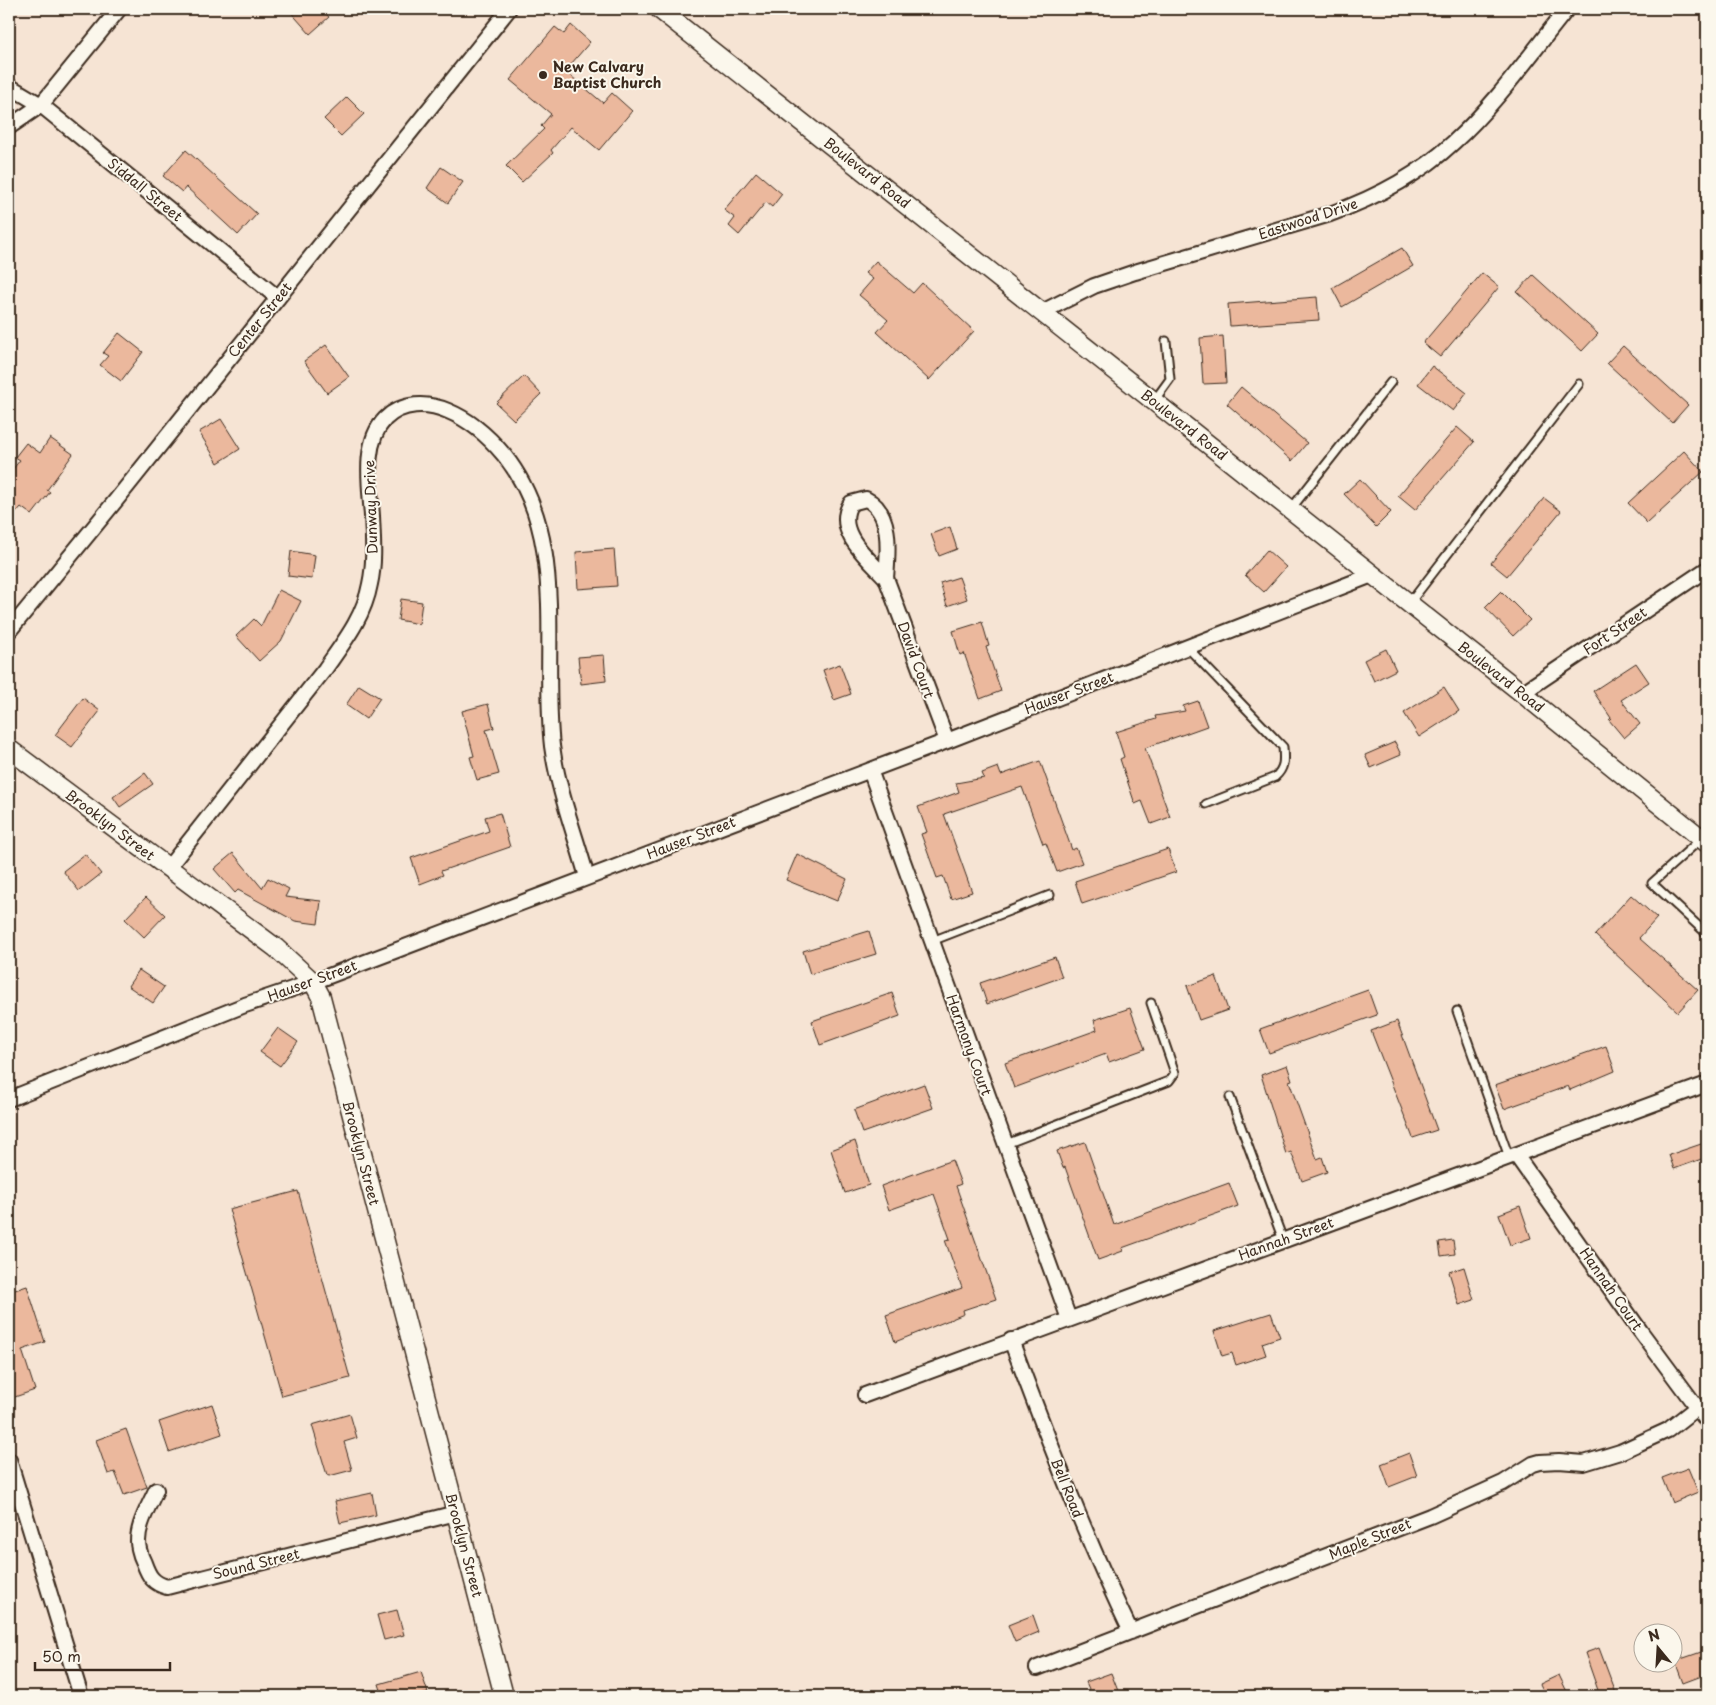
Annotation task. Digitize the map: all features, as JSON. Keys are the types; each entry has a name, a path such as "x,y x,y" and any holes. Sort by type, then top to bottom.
{"street":[{"path":"9,127 41,105 119,9"},
{"name":"Center Street","path":"9,631 509,9"},
{"name":"Boulevard Road","path":"659,9 1522,693 1704,841"},
{"name":"Eastwood Drive","path":"1042,312 1094,286 1330,214 1383,192 1415,173 1454,142 1489,106 1567,9"},
{"name":"Siddall Street","path":"9,86 41,105 278,298"},
{"name":"Dunway Drive","path":"168,868 348,638 359,618 371,584 373,558 368,485 369,454 378,428 384,419 401,408 422,404 442,408 454,413 482,432 514,468 530,497 542,541 548,585 548,680 552,745 562,792 587,877"},
{"name":"David Court","path":"886,578 887,541 885,526 878,508 873,502 866,499 851,502 845,516 850,536 886,578 947,741"},
{"name":"Fort Street","path":"1522,693 1707,569"},
{"name":"Hauser Street","path":"9,1099 245,1005 313,982 947,741 1372,575"},
{"name":"Brooklyn Street","path":"9,749 276,948 313,982 320,997 504,1696"},
{"name":"Harmony Court","path":"870,770 1069,1319"},
{"name":"Hannah Street","path":"865,1395 1707,1084"},
{"name":"Hannah Court","path":"1512,1156 1707,1421"},
{"name":"Bell Road","path":"1011,1340 1083,1527 1108,1586 1131,1632"},
{"name":"Maple Street","path":"1037,1668 1430,1516 1503,1484 1533,1464 1559,1461 1584,1464 1620,1452 1668,1430 1696,1408"},
{"path":"9,1460 81,1696"},
{"name":"Sound Street","path":"156,1490 139,1533 138,1547 149,1577 157,1584 166,1587 456,1513"}],"lane":[{"path":"1153,401 1170,380 1166,341"},
{"path":"1290,510 1391,382"},
{"path":"1409,604 1579,384"},
{"path":"1187,647 1283,747 1284,759 1281,771 1275,776 1206,804"},
{"path":"1704,841 1652,882 1707,934"},
{"path":"932,941 1050,895"},
{"path":"1006,1144 1169,1081 1175,1073 1151,1003"},
{"path":"1456,1011 1512,1156"},
{"path":"1230,1097 1283,1240"}],"building":[{"path":"288,9 321,9 329,17 310,34"},
{"path":"571,25 590,42 565,71 603,103 612,93 632,111 599,150 571,127 551,150 553,153 522,182 506,166 544,129 541,126 551,114 510,80 555,27 564,34"},
{"path":"347,97 364,114 341,136 324,119"},
{"path":"186,150 257,214 238,235 186,187 182,192 163,176"},
{"path":"441,167 463,182 448,203 427,188"},
{"path":"756,172 782,194 772,207 766,202 739,235 729,226 735,218 724,210"},
{"path":"1402,248 1413,266 1342,307 1332,288"},
{"path":"876,261 913,293 922,283 974,331 929,380 877,332 888,320 859,295 873,279 865,273"},
{"path":"1482,273 1499,287 1440,357 1423,343"},
{"path":"1533,275 1598,334 1582,351 1517,292"},
{"path":"1317,297 1319,320 1230,326 1228,304"},
{"path":"119,333 143,352 121,381 100,365 108,356 103,353"},
{"path":"1223,336 1226,383 1203,384 1200,338"},
{"path":"326,345 349,377 327,393 304,361"},
{"path":"1623,346 1688,405 1672,423 1607,363"},
{"path":"1432,366 1467,393 1453,411 1418,384"},
{"path":"524,376 541,394 514,420 496,403"},
{"path":"1241,387 1307,443 1292,461 1227,404"},
{"path":"221,419 240,449 218,463 199,432"},
{"path":"1457,427 1474,442 1415,510 1398,496"},
{"path":"50,438 73,454 47,490 50,492 32,515 21,507 9,521 9,474 20,460 15,457 26,443 40,453"},
{"path":"1684,451 1703,472 1647,523 1628,503"},
{"path":"1360,479 1391,512 1376,527 1344,494"},
{"path":"1544,498 1561,511 1507,576 1491,563"},
{"path":"950,527 957,549 939,556 931,534"},
{"path":"614,549 617,586 578,589 576,552"},
{"path":"1267,550 1286,567 1264,592 1245,575"},
{"path":"291,551 315,555 312,579 288,576"},
{"path":"959,577 967,599 947,606 940,583"},
{"path":"279,590 301,601 281,641 259,661 236,636 254,619 261,626"},
{"path":"1501,591 1530,620 1513,636 1485,607"},
{"path":"401,599 422,602 419,624 398,620"},
{"path":"982,622 989,646 986,647 1001,691 980,699 964,653 960,655 953,631"},
{"path":"1386,649 1396,670 1374,681 1364,660"},
{"path":"604,655 606,681 581,684 578,657"},
{"path":"1636,663 1649,682 1621,700 1640,724 1624,738 1609,720 1611,718 1593,691"},
{"path":"840,664 851,694 834,700 823,670"},
{"path":"359,685 380,698 366,719 346,705"},
{"path":"1444,687 1459,711 1419,737 1404,713"},
{"path":"83,698 100,711 72,747 55,735"},
{"path":"1198,701 1207,726 1145,748 1170,817 1151,824 1142,801 1135,804 1120,759 1124,757 1116,732 1156,719 1155,716 1185,711 1183,706"},
{"path":"488,704 494,728 486,730 499,774 477,780 470,757 474,756 462,711"},
{"path":"1395,742 1401,755 1371,768 1365,755"},
{"path":"1040,761 1072,850 1076,848 1082,863 1057,872 1046,843 1043,844 1022,787 944,814 972,892 951,899 943,876 937,878 921,834 927,832 918,807 959,792 956,783 984,778 982,773 998,767 1001,775"},
{"path":"145,773 153,784 120,807 113,797"},
{"path":"500,813 510,847 441,871 443,875 420,884 411,858 489,831 485,817"},
{"path":"1168,849 1176,872 1082,904 1075,881"},
{"path":"233,853 262,888 268,878 289,889 285,897 321,901 318,924 295,921 238,890 235,893 214,869"},
{"path":"85,854 101,874 79,891 63,871"},
{"path":"797,854 847,879 837,901 786,880"},
{"path":"1631,895 1657,918 1639,938 1698,990 1678,1012 1595,935"},
{"path":"146,897 165,915 144,937 125,919"},
{"path":"869,931 876,954 810,974 803,951"},
{"path":"1055,957 1062,977 987,1004 980,983"},
{"path":"139,970 164,987 153,1003 128,986"},
{"path":"1216,976 1228,1010 1199,1020 1187,986"},
{"path":"1368,990 1377,1015 1269,1053 1260,1029"},
{"path":"892,993 900,1016 820,1045 812,1021"},
{"path":"1130,1008 1145,1049 1109,1062 1106,1054 1014,1088 1005,1063 1097,1030 1094,1020"},
{"path":"1397,1021 1437,1130 1413,1138 1371,1031"},
{"path":"278,1028 298,1042 280,1066 260,1052"},
{"path":"1606,1046 1615,1071 1570,1090 1568,1086 1504,1109 1495,1085"},
{"path":"1287,1065 1292,1080 1289,1081 1317,1159 1322,1157 1327,1172 1302,1181 1291,1152 1286,1154 1261,1075"},
{"path":"924,1084 933,1108 862,1133 854,1110"},
{"path":"855,1141 869,1185 845,1193 831,1150"},
{"path":"1085,1142 1114,1225 1229,1183 1238,1206 1122,1248 1123,1251 1098,1260 1065,1167 1063,1168 1057,1151"},
{"path":"1707,1142 1707,1157 1674,1169 1669,1155"},
{"path":"952,1160 961,1184 956,1186 996,1299 963,1310 964,1314 895,1342 886,1315 962,1288 945,1240 950,1239 934,1194 889,1210 881,1186"},
{"path":"298,1191 350,1378 282,1396 229,1209"},
{"path":"1520,1206 1531,1238 1510,1245 1499,1214"},
{"path":"1453,1240 1455,1254 1441,1256 1439,1242"},
{"path":"1464,1267 1474,1300 1459,1305 1449,1272"},
{"path":"27,1286 45,1342 22,1350 35,1390 9,1399 9,1292"},
{"path":"1271,1313 1280,1337 1262,1343 1266,1355 1236,1365 1232,1353 1222,1356 1214,1331"},
{"path":"212,1404 222,1434 169,1452 159,1422"},
{"path":"350,1414 357,1438 344,1442 352,1470 329,1476 327,1475 312,1425"},
{"path":"126,1429 147,1487 124,1495 115,1472 108,1474 96,1440"},
{"path":"1409,1453 1417,1476 1389,1487 1381,1464"},
{"path":"1688,1468 1698,1492 1672,1503 1662,1478"},
{"path":"372,1493 376,1515 340,1523 335,1501"},
{"path":"397,1610 404,1635 384,1640 377,1615"},
{"path":"1033,1615 1039,1632 1015,1642 1008,1625"},
{"path":"1599,1648 1617,1696 1600,1696 1585,1653"},
{"path":"1707,1650 1707,1674 1683,1683 1679,1672 1684,1672 1684,1658"},
{"path":"421,1672 428,1693 416,1696 383,1696 379,1684"},
{"path":"1111,1673 1120,1696 1092,1696 1086,1682"},
{"path":"1559,1675 1569,1696 1546,1696 1540,1684"}],"place":[{"name":"New Calvary Baptist Church","path":"543,75"}]}
